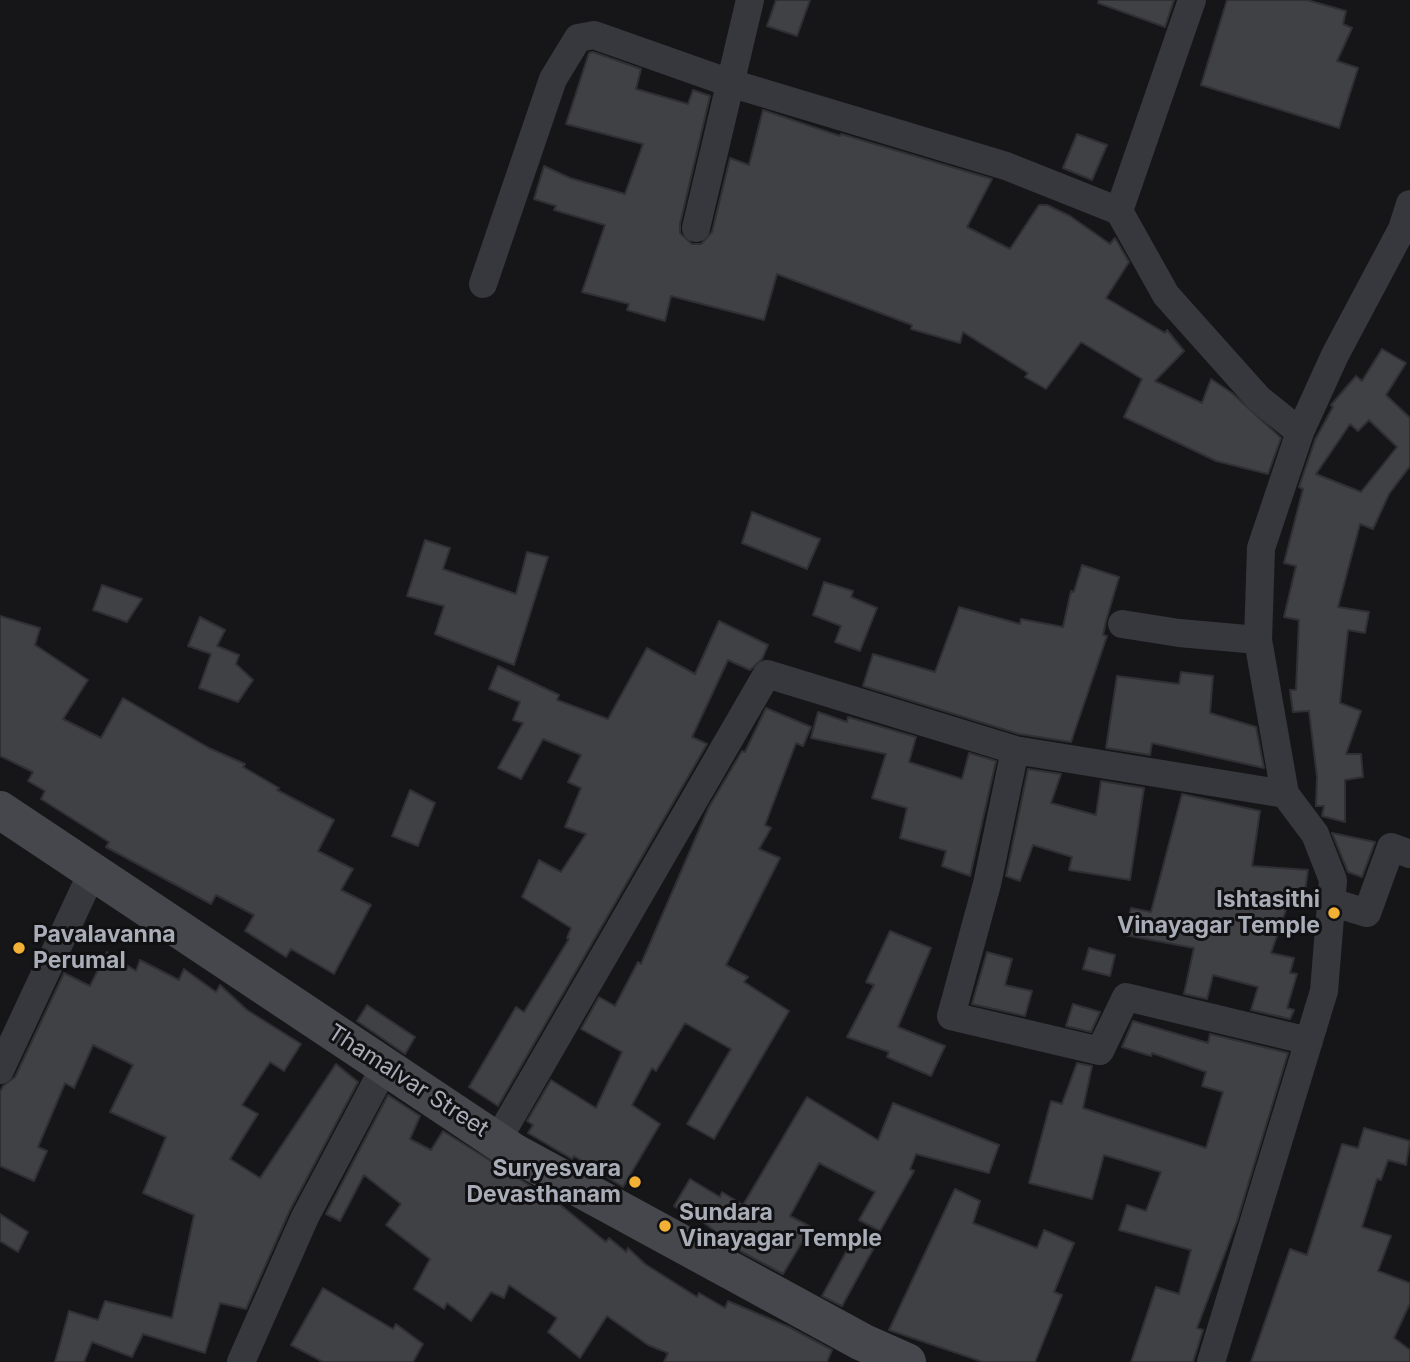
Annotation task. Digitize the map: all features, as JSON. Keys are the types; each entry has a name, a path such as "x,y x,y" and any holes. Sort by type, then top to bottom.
{"street":[{"path":"695,228 750,0"},
{"path":"1119,211 1192,0"},
{"path":"483,284 553,79 578,38 594,35 730,83 1006,166 1119,211 1166,295 1259,399 1300,432"},
{"path":"1211,1362 1324,991 1334,880 1315,834 1285,794 1258,640 1261,548 1300,432 1335,355 1402,229 1410,204"},
{"path":"1122,624 1179,634 1258,640"},
{"path":"498,1139 767,674 1015,751 1285,794"},
{"path":"1015,751 987,884 951,1016 1100,1051 1126,997 1309,1041"},
{"name":"Thamalvar Street","path":"0,810 384,1068 498,1139 515,1153 862,1342 907,1362"},
{"path":"1331,902 1367,914 1391,847 1410,854"},
{"path":"0,1070 92,873"},
{"path":"241,1362 305,1217 384,1068"}],"building":[{"path":"776,0 810,0 797,36 767,26"},
{"path":"1099,0 1174,0 1165,27 1098,3"},
{"path":"1227,0 1307,0 1346,11 1343,24 1352,28 1337,61 1358,68 1339,128 1201,85"},
{"path":"593,52 641,69 636,89 688,104 693,90 710,96 680,224 680,233 692,244 701,244 712,232 730,158 749,165 763,110 840,136 841,134 992,179 967,227 1010,249 1039,205 1047,205 1070,216 1110,244 1115,238 1129,262 1106,298 1165,333 1167,330 1184,351 1155,381 1202,403 1211,379 1232,393 1281,438 1268,474 1216,461 1124,417 1142,379 1081,342 1046,389 1025,377 1028,373 963,332 960,343 911,329 912,325 777,274 764,320 671,296 665,321 627,310 629,304 582,292 605,225 554,210 556,206 534,199 544,166 570,178 625,194 643,144 566,124 589,53"},
{"path":"1077,134 1107,145 1092,180 1063,168"},
{"path":"1382,349 1406,363 1386,395 1410,418 1410,466 1389,494 1373,529 1360,524 1338,607 1369,612 1365,633 1348,630 1340,703 1361,711 1346,754 1361,754 1363,777 1345,780 1345,822 1322,816 1324,806 1316,806 1317,777 1309,711 1293,712 1290,690 1296,690 1299,620 1284,617 1296,566 1284,563 1303,489 1299,487 1315,440 1333,407 1331,405 1356,376 1362,381","holes":["1369,420 1397,447 1361,492 1316,474 1350,424 1358,431"]},
{"path":"752,512 820,539 807,569 742,543"},
{"path":"425,540 450,548 443,569 516,594 527,552 548,557 514,665 435,634 444,606 407,596"},
{"path":"1082,565 1119,577 1103,635 1107,636 1071,742 1019,734 863,686 873,654 935,672 959,607 1020,624 1021,619 1063,627 1071,591 1074,592"},
{"path":"824,582 853,591 851,597 877,608 860,651 835,642 841,626 813,615"},
{"path":"102,585 142,599 127,622 93,610"},
{"path":"0,616 40,628 35,645 88,680 63,719 101,738 123,698 209,748 245,764 243,767 279,788 277,790 334,820 318,851 353,869 341,890 371,905 334,974 291,949 286,957 245,931 254,915 216,895 211,904 106,847 109,842 41,799 45,791 28,781 33,772 0,756"},
{"path":"200,617 225,630 217,646 239,655 236,664 253,680 238,702 199,688 211,654 188,646"},
{"path":"719,621 768,645 762,659 750,670 728,660 692,737 707,744 498,1106 469,1087 516,1007 524,1012 569,939 567,938 571,928 522,897 539,860 561,872 586,834 565,827 581,788 568,782 581,755 543,739 521,779 498,768 523,723 513,720 520,702 489,689 498,666 559,695 557,700 608,719 647,648 695,674"},
{"path":"1181,672 1213,676 1210,713 1256,727 1264,768 1152,743 1150,755 1106,748 1117,676 1179,684"},
{"path":"766,708 811,727 803,746 796,743 765,825 771,828 759,849 780,858 726,965 748,977 744,982 789,1011 714,1139 687,1124 731,1049 685,1023 656,1071 652,1068 632,1105 660,1124 623,1187 574,1156 572,1159 528,1133 533,1125 527,1121 551,1080 596,1108 622,1052 581,1029 599,997 615,1006 638,962 641,964 709,807 742,751 745,752"},
{"path":"818,712 847,722 848,717 916,737 909,762 962,779 969,753 996,761 970,876 942,866 946,851 900,838 907,808 872,798 886,754 811,738"},
{"path":"1028,769 1061,774 1051,803 1096,815 1101,781 1144,788 1130,880 1069,870 1072,857 1033,845 1020,881 1006,876"},
{"path":"410,790 435,803 418,846 392,836"},
{"path":"1182,794 1260,811 1252,866 1308,870 1303,904 1289,901 1271,953 1294,958 1290,973 1297,974 1287,1008 1294,1010 1290,1019 1251,1010 1258,987 1213,975 1207,999 1184,994 1194,948 1125,935 1131,908 1151,912"},
{"path":"1332,833 1375,842 1362,877 1348,872"},
{"path":"890,931 931,948 898,1027 945,1046 931,1076 887,1057 889,1052 847,1037 874,985 866,982"},
{"path":"1089,948 1115,955 1110,976 1083,969"},
{"path":"107,952 136,971 140,960 179,980 184,969 216,992 220,985 247,1010 301,1044 284,1071 270,1062 242,1105 258,1114 230,1159 260,1178 336,1064 358,1082 290,1210 246,1309 220,1303 205,1353 143,1334 132,1357 92,1342 84,1362 55,1362 69,1311 98,1320 105,1301 172,1318 194,1215 143,1193 166,1137 110,1112 133,1065 93,1045 74,1088 65,1083 38,1147 47,1151 34,1181 0,1166 0,1092 3,1086 15,1077 64,973 90,986"},
{"path":"987,952 1012,959 1005,985 1032,991 1025,1016 972,1004"},
{"path":"1073,1004 1100,1012 1091,1032 1066,1026"},
{"path":"367,1005 415,1037 405,1054 357,1021"},
{"path":"1133,1021 1208,1043 1210,1034 1288,1053 1237,1221 1197,1328 1203,1330 1193,1362 1131,1362 1156,1287 1179,1294 1191,1250 1119,1230 1127,1205 1146,1211 1161,1172 1104,1155 1092,1199 1029,1183 1051,1101 1062,1104 1077,1063 1092,1066 1083,1108 1206,1148 1223,1092 1202,1086 1206,1072 1152,1053 1151,1056 1122,1047"},
{"path":"388,1095 420,1116 410,1139 431,1150 443,1131 558,1203 606,1242 609,1238 626,1252 628,1248 645,1264 697,1297 699,1293 725,1308 728,1301 789,1327 832,1350 827,1362 664,1362 668,1353 648,1345 607,1316 580,1358 548,1332 557,1318 509,1285 504,1298 491,1292 471,1321 447,1303 444,1309 414,1289 430,1259 386,1225 401,1204 364,1175 340,1221 326,1214"},
{"path":"807,1097 878,1140 893,1103 999,1145 989,1173 916,1154 910,1169 914,1171 880,1231 859,1220 875,1192 819,1163 790,1216 811,1227 783,1274 742,1252 703,1222 674,1206 690,1179 720,1197 722,1192 743,1205"},
{"path":"1364,1128 1410,1141 1406,1165 1388,1160 1381,1180 1377,1179 1362,1227 1391,1236 1378,1271 1410,1283 1410,1303 1394,1338 1410,1350 1410,1362 1251,1362 1290,1249 1307,1255 1342,1144 1358,1148"},
{"path":"955,1189 980,1201 973,1223 1037,1248 1044,1230 1074,1243 1054,1292 1062,1295 1035,1362 983,1362 889,1330"},
{"path":"0,1214 28,1232 18,1252 0,1241"},
{"path":"857,1232 876,1244 842,1306 822,1296"},
{"path":"323,1288 393,1329 396,1324 423,1344 413,1362 323,1362 291,1345"}],"place":[{"name":"Ishtasithi Vinayagar Temple","path":"1334,913"},
{"name":"Pavalavanna Perumal","path":"19,948"},
{"name":"Suryesvara Devasthanam","path":"635,1182"},
{"name":"Sundara Vinayagar Temple","path":"665,1226"}]}
